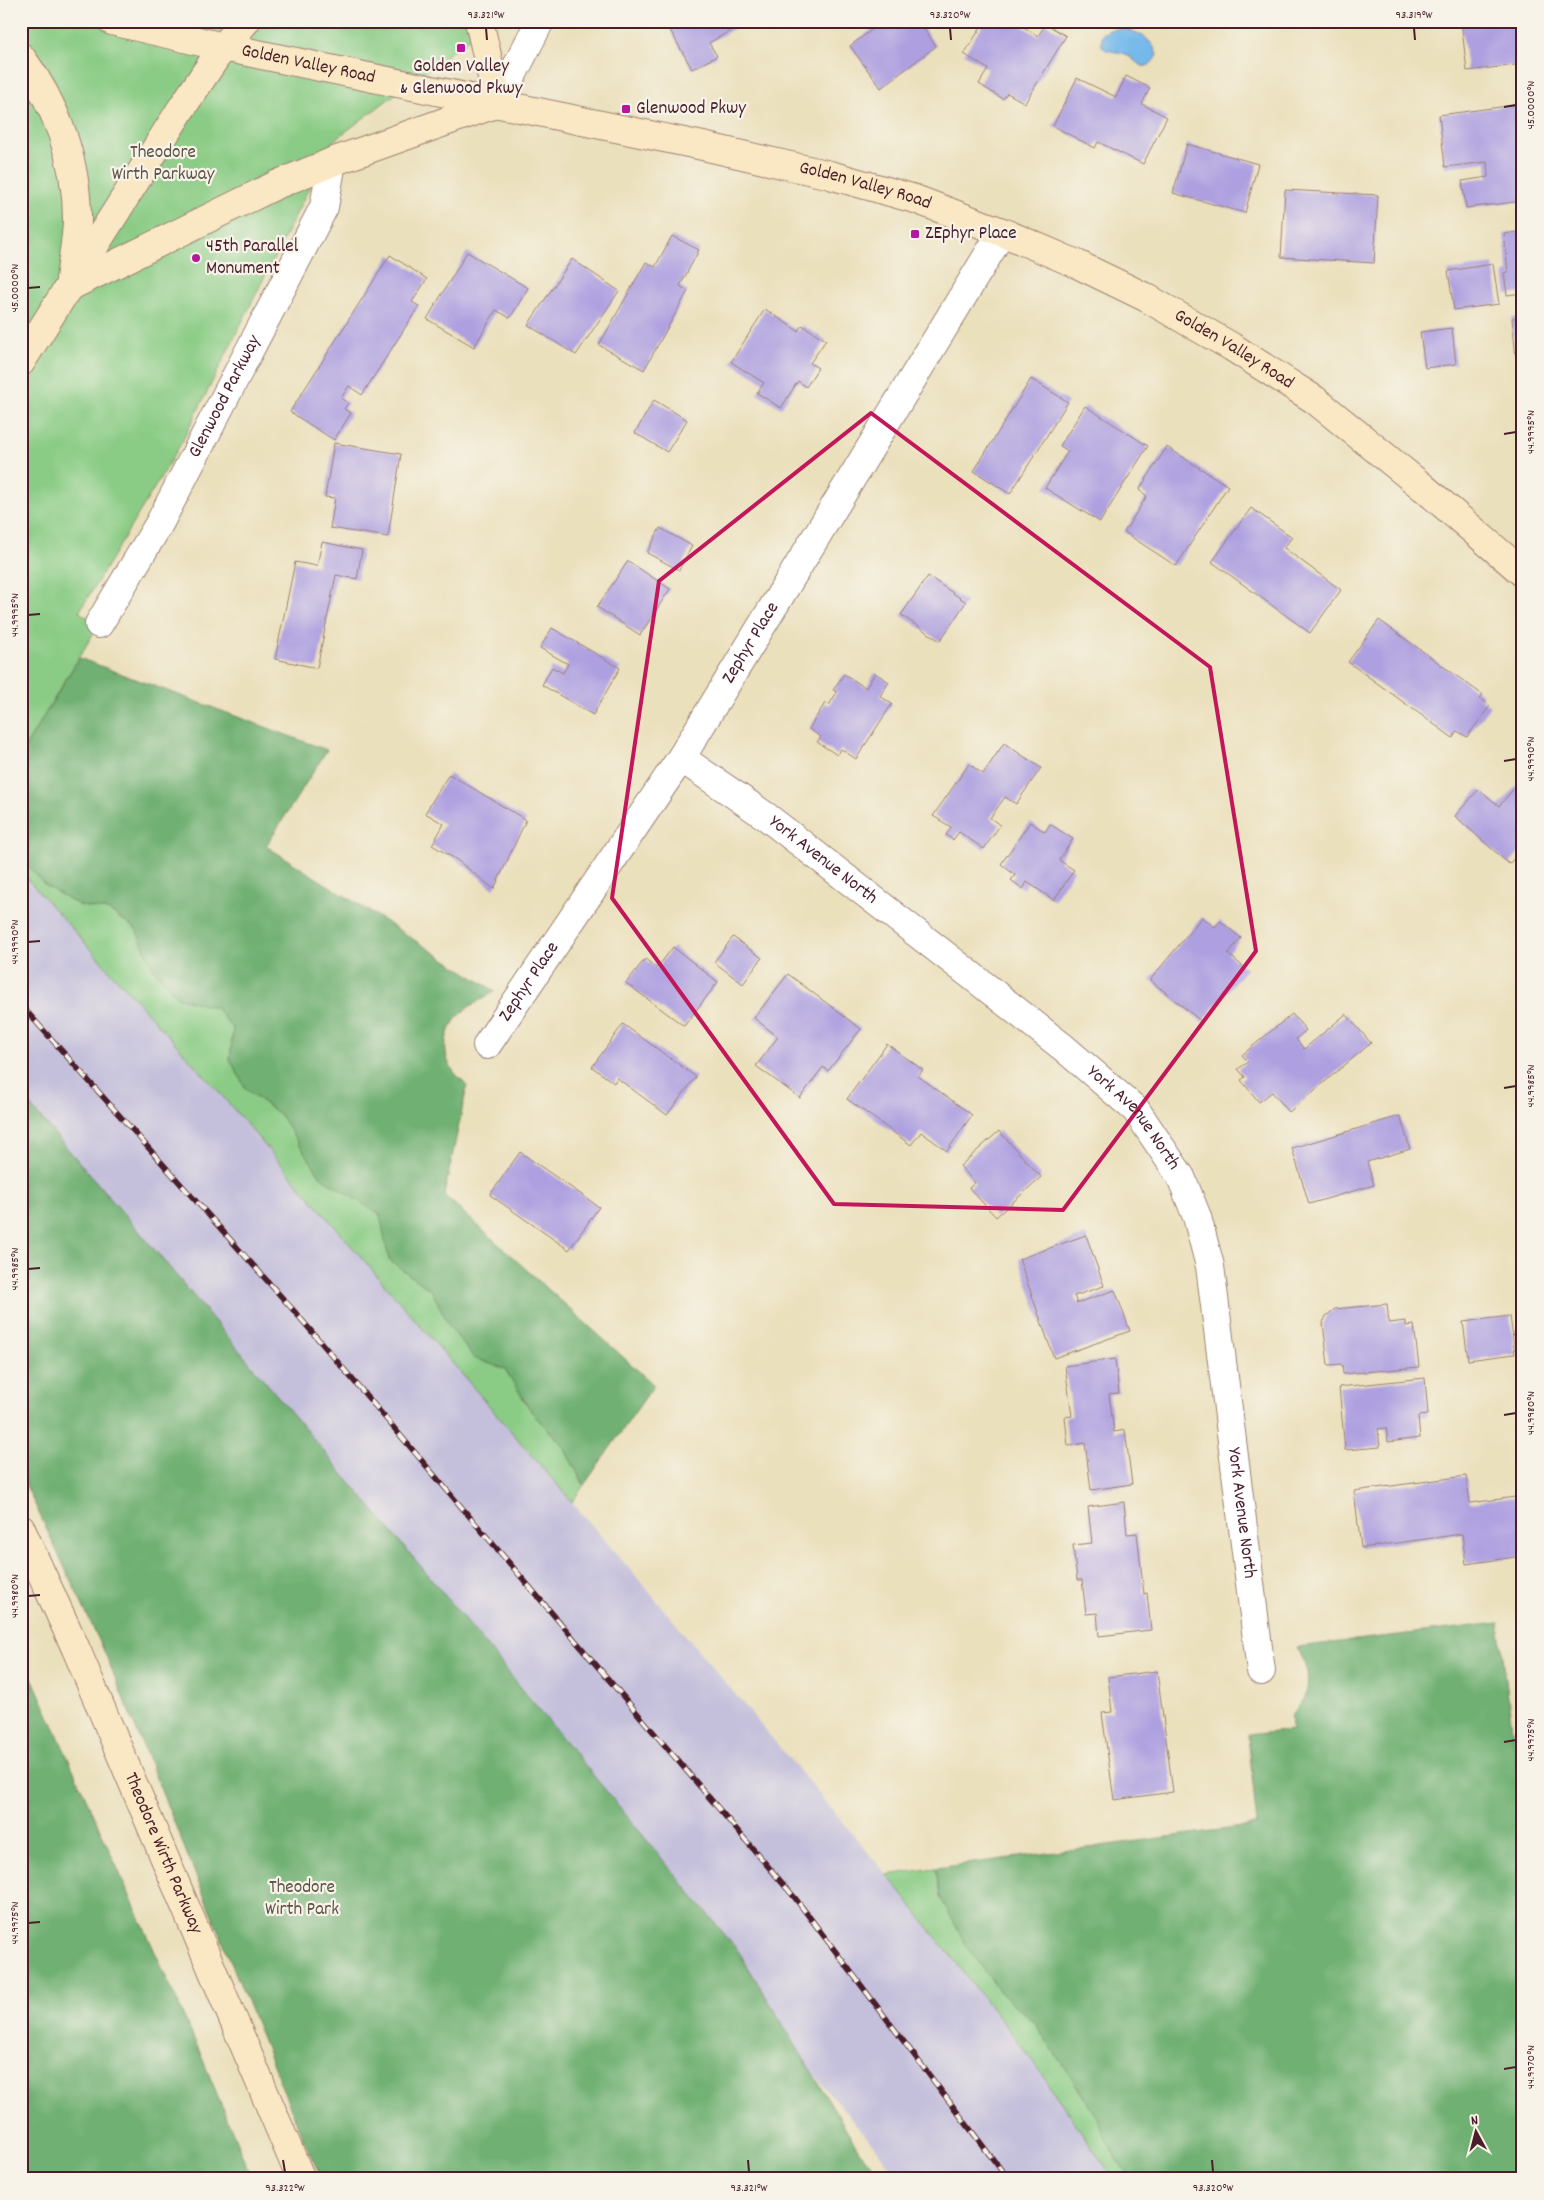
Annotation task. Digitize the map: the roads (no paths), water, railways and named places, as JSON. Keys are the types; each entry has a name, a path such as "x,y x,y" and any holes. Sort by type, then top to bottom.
{"street":[{"name":"Golden Valley Road","path":"112,21 223,47 498,103 830,175 915,199 1002,232 1077,264 1147,298 1232,347 1315,400 1424,488 1523,573"},
{"path":"21,362 181,109 223,47 246,21"},
{"path":"479,21 498,103"},
{"path":"69,288 276,185 332,162 498,103 540,21"},
{"path":"21,57 30,69 59,121 71,160 77,218 69,288"},
{"name":"Glenwood Parkway","path":"99,624 159,524 324,207 332,162"},
{"name":"Zephyr Place","path":"487,1045 681,758 1002,232"},
{"name":"York Avenue North","path":"681,758 767,817 1011,1006 1110,1086 1136,1110 1181,1176 1198,1217 1210,1266 1261,1671"},
{"name":"Theodore Wirth Parkway","path":"21,1530 80,1658 301,2179"}],"water":[{"path":"1122,28 1139,34 1152,44 1157,55 1150,65 1143,66 1123,53 1105,49 1102,46 1103,34 1110,30"}],"railway":[{"path":"21,1005 295,1312 795,1898 1008,2179"}],"place":[{"name":"Golden Valley & Glenwood Pkwy","path":"461,48"},
{"name":"Glenwood Pkwy","path":"626,109"},
{"name":"ZEphyr Place","path":"915,234"},
{"name":"45th Parallel Monument","path":"196,258"}],"park label":[{"name":"Theodore Wirth Park","path":"302,1899"}]}
